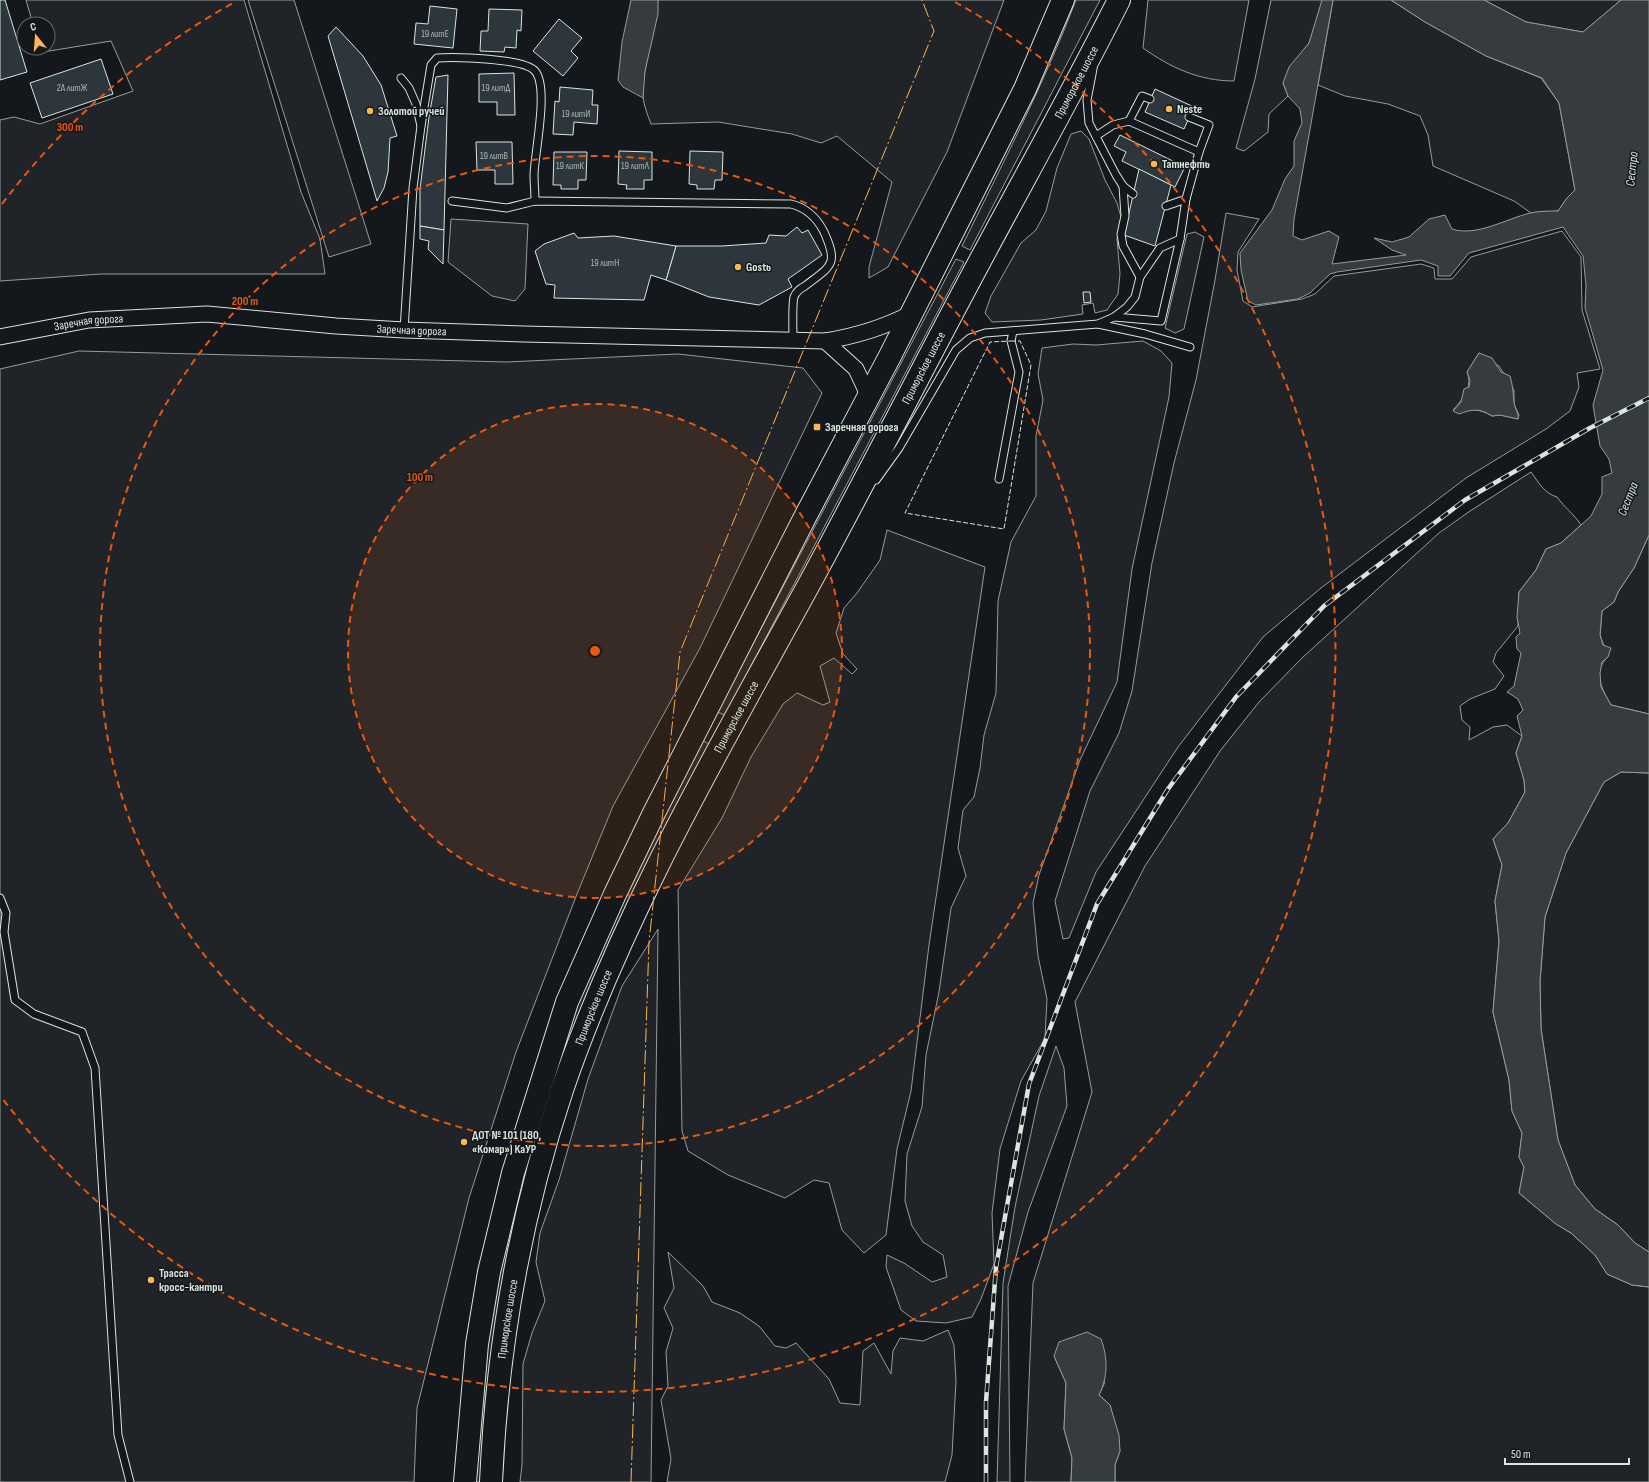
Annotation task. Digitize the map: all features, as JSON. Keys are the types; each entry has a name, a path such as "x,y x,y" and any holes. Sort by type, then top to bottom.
{"highway":[{"name":"Приморское шоссе","path":"465,1482 477,1344 489,1272 513,1173 540,1082 567,1002 615,894 654,813 869,397 1025,89 1063,0"},
{"name":"Приморское шоссе","path":"491,1482 497,1392 515,1268 536,1181 562,1090 594,1006 640,903 680,820 836,535 1119,0"},
{"path":"700,722 726,736"}],"street":[{"name":"Заречная дорога","path":"0,338 89,320 207,314 336,326 404,330 825,341 872,332 890,325 912,313"},
{"path":"825,341 856,369 869,397"}],"lane":[{"path":"1098,42 1087,100 1089,123 1123,186 1133,194"},
{"path":"404,330 413,188 431,65 437,58 507,61 526,65 535,70 540,79 541,94 534,173 535,201"},
{"path":"401,78 409,88 416,104 421,126"},
{"path":"1129,121 1142,96 1150,100"},
{"path":"1114,317 1161,321 1180,239 1186,199 1199,152 1209,125 1190,117"},
{"path":"1096,136 1113,125 1129,121 1199,152"},
{"path":"1123,186 1125,216 1121,234 1123,246 1140,278"},
{"path":"1166,206 1186,199"},
{"path":"452,201 507,208 535,201 791,204 802,207 819,221 832,250 833,259 829,268 800,290 794,297 793,340"},
{"path":"1098,324 1114,317 1127,307 1135,296 1140,278 1160,248 1180,239"},
{"path":"872,485 899,448 956,350 970,338 985,333 1098,324 1145,334 1190,347"},
{"path":"999,479 1019,372 1012,341 1013,331"},
{"path":"836,535 867,492"},
{"path":"0,898 6,913 4,932 15,1000 34,1014 82,1032 95,1068 118,1435 130,1482"}],"shaded area":[{"path":"26,0 244,0 301,192 320,239 325,274 101,274 0,281 0,120 14,117 40,124 133,91 111,41 56,50 56,16 31,16"},
{"path":"248,0 294,0 371,244 329,257"},
{"path":"658,0 1004,0 947,152 888,267 869,278 869,267 892,182 837,136 821,143 792,134 718,122 651,124 643,97 643,85 655,24"},
{"path":"1076,0 1100,0 970,250 962,246 1036,93 1064,31"},
{"path":"1148,0 1249,0 1234,81 1209,79 1186,72 1164,62 1143,48"},
{"path":"1271,0 1322,0 1322,3 1309,43 1283,83 1288,96 1269,114 1268,132 1244,151 1236,148 1255,79"},
{"path":"1333,0 1391,0 1425,22 1486,56 1541,78 1559,103 1575,190 1558,211 1531,213 1514,201 1433,166 1428,135 1420,116 1388,104 1345,96 1318,85"},
{"path":"1484,0 1621,0 1583,32 1526,22"},
{"path":"1081,131 1089,139 1105,180 1117,203 1121,217 1117,239 1120,274 1118,294 1107,310 1095,313 1093,303 1082,305 1083,314 1041,320 992,322 985,313 991,296 1021,243 1036,230 1046,211 1057,168 1071,134"},
{"path":"1226,213 1259,219 1238,252 1237,270 1243,301 1252,307 1302,299 1315,294 1334,276 1421,264 1434,268 1435,279 1452,279 1471,257 1562,231 1581,257 1582,310 1600,369 1577,373 1579,387 1570,411 1546,429 1466,478 1321,588 1263,637 1178,747 1096,872 1069,938 1063,939 1055,901 1090,791 1119,733 1132,691 1152,563 1174,463 1196,380","holes":["1479,353 1499,366 1514,390 1514,404 1519,415 1518,419 1500,415 1492,416 1487,413 1473,410 1453,410 1460,402 1468,388 1469,377 1467,372"]},
{"path":"451,219 528,224 525,289 515,301 492,296 448,262"},
{"path":"1195,232 1204,237 1184,329 1175,333 1165,328 1187,234"},
{"path":"956,259 964,262 725,715 717,712"},
{"path":"1143,341 1161,351 1172,363 1169,397 1132,569 1117,682 1080,760 1039,875 1033,903 1038,956 1047,999 1045,1038 1021,1081 1000,1149 992,1213 994,1264 981,1299 972,1317 946,1323 916,1321 901,1310 886,1267 887,1255 904,1263 932,1282 947,1277 943,1255 923,1242 912,1226 905,1201 907,1154 922,1107 926,1055 939,992 951,908 966,876 958,848 963,810 974,797 980,768 984,735 996,693 998,601 1011,542 1036,496 1036,436 1043,400 1038,374 1042,348 1073,344 1096,345"},
{"path":"79,351 507,362 678,354 803,368 822,393 700,648 613,806 577,894 516,1052 469,1198 417,1408 414,1482 0,1482 0,369"},
{"path":"1531,472 1542,487 1557,497 1581,525 1561,543 1546,549 1536,570 1519,592 1518,626 1496,653 1493,662 1504,676 1495,689 1470,699 1460,706 1462,720 1470,727 1469,740 1493,727 1507,725 1522,736 1516,753 1524,780 1525,792 1508,823 1493,839 1502,865 1495,901 1499,941 1493,1012 1509,1080 1512,1111 1522,1133 1519,1157 1524,1167 1519,1193 1556,1224 1571,1233 1595,1255 1607,1274 1632,1285 1649,1287 1649,1482 1115,1482 1115,1465 1120,1451 1110,1405 1099,1395 1105,1382 1054,1356 1066,1383 1064,1429 1072,1458 1071,1482 1025,1482 1033,1283 1092,1092 1075,1002 1145,866 1220,751 1259,702 1302,658 1439,533 1470,511"},
{"path":"887,530 985,567 929,945 911,1091 897,1149 886,1235 864,1253 842,1230 829,1183 814,1180 785,1198 728,1175 688,1151 682,1131 678,890 722,818 751,757 783,704 797,693 823,705 830,702 820,666 834,658 852,674 857,669 843,654 836,633 844,608 857,593 880,560"},
{"path":"1649,535 1649,714 1611,705 1604,693 1600,681 1600,668 1608,657 1600,635 1602,611 1614,602 1618,592 1634,568"},
{"path":"702,740 709,744 528,1178 504,1270 486,1393 480,1482 474,1482 480,1395 498,1271 521,1175 577,1003 623,897"},
{"path":"1621,772 1649,773 1649,1252 1635,1243 1618,1225 1595,1209 1575,1185 1558,1140 1541,1029 1540,981 1545,917 1566,853 1604,782"},
{"path":"658,929 651,1482 520,1482 522,1465 523,1364 532,1333 545,1301 536,1262 540,1233 559,1180 588,1079 622,986"},
{"path":"1056,1046 1064,1068 1067,1106 1028,1212 1008,1286 1010,1482 997,1482 1003,1283 1015,1207 1039,1096"},
{"path":"668,1252 703,1286 712,1302 740,1313 759,1326 775,1346 786,1348 796,1343 829,1379 840,1403 860,1405 863,1351 874,1343 891,1374 893,1351 900,1338 923,1341 948,1330 954,1345 956,1381 952,1455 945,1482 667,1482 671,1459 661,1400 668,1386 666,1352 673,1328 664,1308 674,1288"}],"water":[{"path":"631,0 658,0 658,14 645,71 643,98 623,87 618,80 622,42"},
{"name":"Сестра","path":"1322,0 1333,0 1294,219 1293,236 1302,240 1329,231 1339,237 1332,264 1406,255 1392,250 1374,238 1392,242 1409,237 1429,219 1445,215 1452,229 1471,231 1530,213 1540,211 1558,211 1575,190 1559,103 1542,78 1486,56 1425,22 1391,0 1484,0 1526,22 1583,32 1621,0 1649,0 1649,535 1634,568 1618,592 1614,602 1602,611 1600,635 1603,645 1611,648 1608,657 1602,662 1600,673 1601,687 1611,705 1649,714 1649,773 1621,772 1604,782 1566,853 1545,917 1540,981 1541,1029 1558,1140 1575,1185 1595,1209 1618,1225 1635,1243 1649,1252 1649,1287 1632,1285 1607,1274 1595,1255 1571,1233 1556,1224 1519,1193 1524,1167 1519,1157 1522,1133 1512,1111 1509,1080 1493,1012 1499,941 1495,901 1502,865 1493,839 1508,823 1525,792 1524,780 1516,753 1522,736 1517,716 1523,710 1518,699 1507,692 1514,686 1521,653 1517,649 1516,637 1520,633 1517,617 1519,592 1536,570 1546,549 1561,543 1591,516 1602,494 1602,477 1612,473 1609,459 1600,446 1593,405 1603,370 1585,308 1586,285 1583,256 1563,227 1469,253 1450,276 1438,276 1438,266 1421,260 1330,274 1310,293 1298,299 1256,305 1248,301 1241,270 1240,253 1272,210 1285,179 1294,166 1294,141 1302,123 1300,109 1288,96 1283,83 1289,67 1309,43"},
{"path":"1479,353 1492,358 1501,372 1510,376 1518,419 1500,415 1492,416 1488,413 1476,410 1459,414 1453,411 1461,402 1464,389 1469,387 1470,380 1467,372"},
{"path":"1087,1332 1101,1339 1105,1353 1106,1367 1104,1381 1099,1395 1110,1405 1119,1435 1120,1451 1115,1465 1115,1482 1071,1482 1072,1458 1064,1429 1066,1383 1054,1356 1059,1342"}],"building":[{"path":"0,0 5,0 16,36 16,56 22,56 27,72 0,80"},
{"path":"430,6 457,9 453,48 414,44 416,23 428,24"},
{"path":"489,9 522,10 521,31 517,30 516,48 505,47 504,52 480,51 481,31 488,31"},
{"path":"559,19 582,38 571,51 578,58 563,76 533,51"},
{"name":"Золотой ручей","path":"336,27 363,56 381,85 397,136 390,138 388,172 384,188 377,201 328,36"},
{"path":"101,59 113,94 42,118 30,83"},
{"path":"514,73 515,115 497,115 497,102 479,102 479,74"},
{"path":"448,75 444,230 420,226 420,189 429,117 436,77"},
{"path":"560,87 593,90 592,105 598,105 597,124 574,122 573,135 553,134 555,101 559,102"},
{"name":"Neste","path":"1155,89 1194,107 1184,129 1145,112"},
{"name":"Татнефть","path":"1120,135 1185,167 1175,187 1122,161 1126,152 1114,146"},
{"path":"476,142 512,142 513,184 495,184 495,170 477,170"},
{"path":"619,151 652,152 652,180 644,180 644,189 626,189 627,185 618,184"},
{"path":"690,151 723,152 722,180 715,180 714,189 697,189 697,185 689,184"},
{"path":"554,152 587,152 586,180 578,180 578,189 561,189 561,185 553,185"},
{"path":"1139,169 1171,185 1155,246 1124,235"},
{"path":"420,226 444,230 443,264 428,249 429,241 420,239"},
{"name":"Gostь","path":"797,227 802,233 808,230 822,255 788,279 792,287 759,305 709,297 666,280 676,246 722,246 766,243 769,235 786,236"},
{"path":"574,233 578,238 614,236 676,246 666,280 651,275 644,300 554,298 555,285 546,284 535,251 544,244"},
{"path":"1083,292 1090,292 1091,302 1084,303"}],"railway":[{"path":"986,1482 986,1402 996,1267 1029,1084 1097,904 1168,789 1236,697 1324,606 1465,500 1590,428 1649,398"}],"fence":[{"path":"1011,341 1020,341 1031,365 1004,529 905,513 990,342 1011,341"}],"power":[{"path":"631,1482 649,942 680,652 934,31 922,0"}],"place":[{"name":"Neste","path":"1169,109"},
{"name":"Золотой ручей","path":"370,111"},
{"name":"Татнефть","path":"1154,164"},
{"name":"Gostь","path":"738,267"},
{"name":"Заречная дорога","path":"817,427"},
{"name":"ДОТ № 101 (180, «Комар») КаУР","path":"464,1142"},
{"name":"Трасса кросс-кантри","path":"151,1280"}]}
